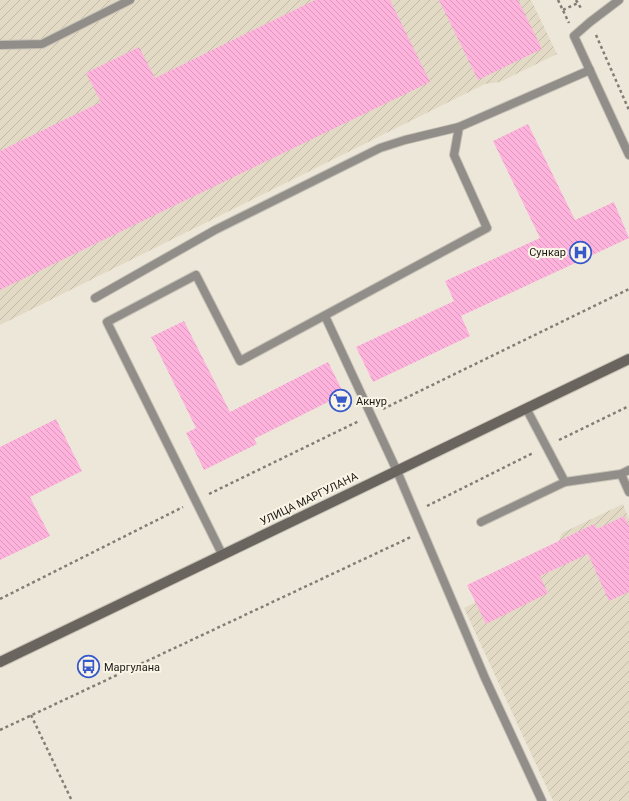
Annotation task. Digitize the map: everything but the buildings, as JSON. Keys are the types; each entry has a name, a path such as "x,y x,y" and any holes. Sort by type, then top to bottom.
{"street":[{"name":"УЛИЦА МАРГУЛАНА","path":"0,662 629,359"}],"lane":[{"path":"0,45 42,44 130,0"},
{"path":"619,0 574,36 629,156"},
{"path":"95,298 215,230 380,148 405,140 459,127 590,70"},
{"path":"222,554 107,322 196,275 240,361 487,228 454,155 459,127"},
{"path":"325,316 397,471 484,678 542,801"},
{"path":"526,408 565,482"},
{"path":"480,522 565,482 621,474 629,470"},
{"path":"621,474 629,492"}],"path":[{"path":"558,0 574,36"},
{"path":"563,10 577,1 590,22 629,110"},
{"path":"0,599 195,501 629,289"},
{"path":"0,730 422,532 427,505 629,406"},
{"path":"31,715 72,801"}],"shaded area":[{"path":"0,0 531,0 557,54 500,82 485,84 0,325"},
{"path":"623,504 629,519 629,801 553,801 464,608 550,564 562,533"}],"place":[{"name":"Сункар","path":"581,252"},
{"name":"Акнур","path":"340,401"},
{"name":"Маргулана","path":"89,667"}]}
